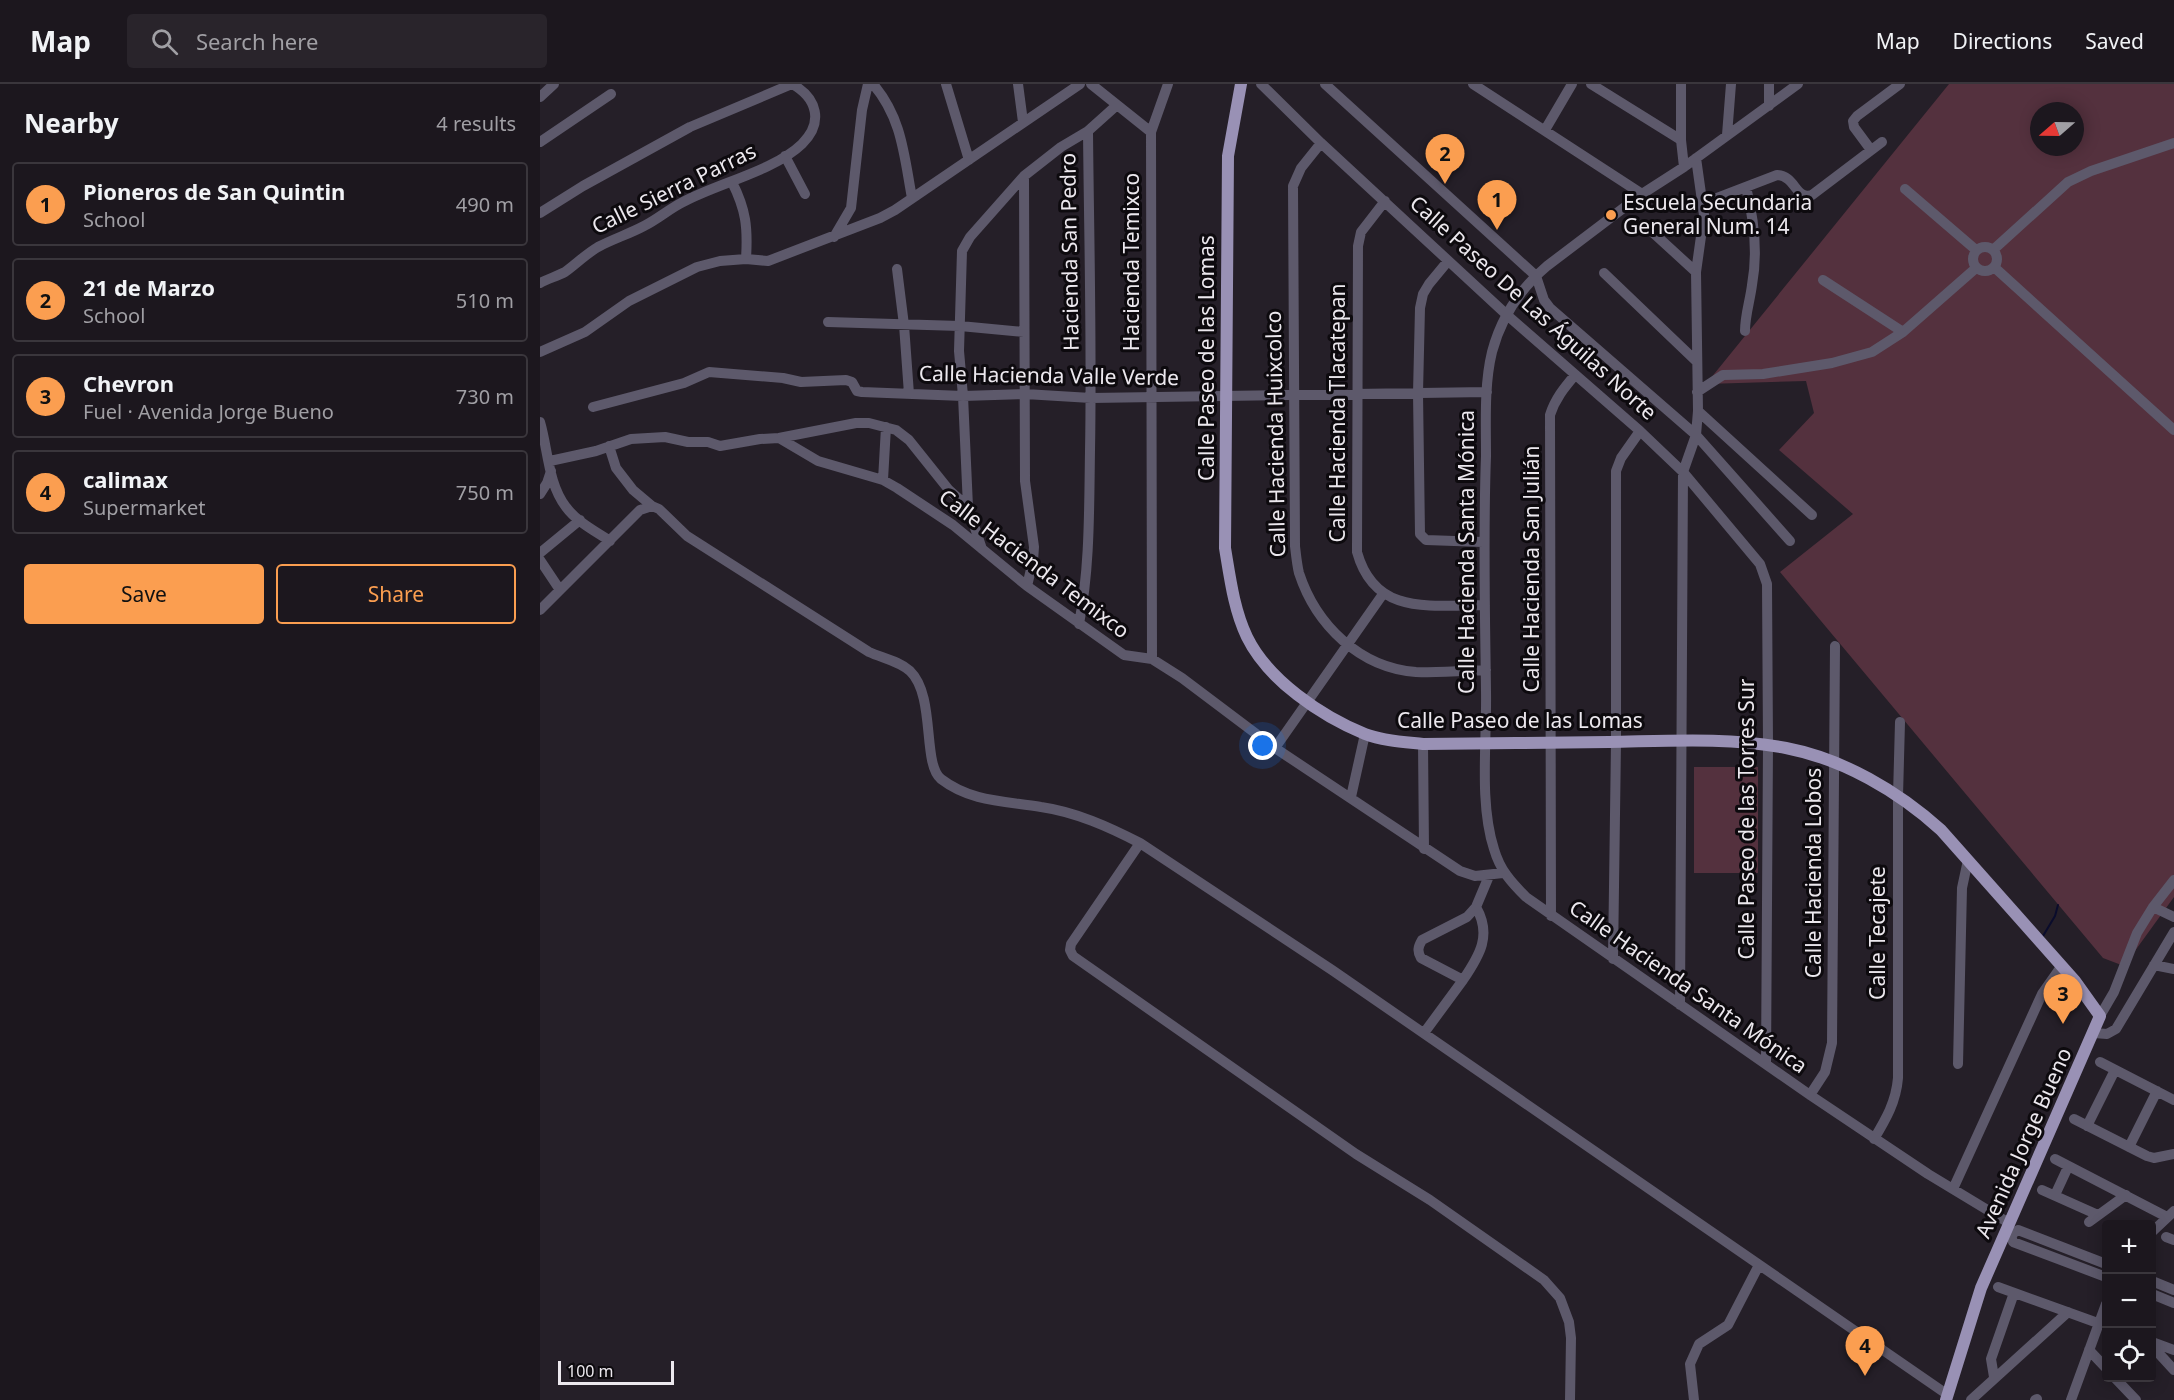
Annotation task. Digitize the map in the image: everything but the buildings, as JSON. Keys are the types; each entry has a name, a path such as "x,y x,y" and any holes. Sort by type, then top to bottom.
{"main road":[{"name":"Calle Paseo de las Lomas","path":"1240,84 1228,156 1225,549 1235,603 1246,636 1259,658 1280,680 1315,708 1365,734 1382,739 1423,744 1681,740 1768,745 1788,748 1834,762 1898,796 1922,813 1968,860 2075,981 2100,1016"},
{"name":"Avenida Jorge Bueno","path":"1947,1397 1981,1288 2100,1016"}],"street":[{"path":"540,97 554,84"},
{"path":"540,213 583,186 690,127 792,84"},
{"name":"Calle Sierra Parras","path":"540,283 564,273 596,249 615,238 647,225 684,201 732,182 785,156 803,143 816,120 815,110 802,90 792,84"},
{"path":"834,237 851,208 861,110 868,84"},
{"path":"873,84 886,99 901,136 912,198"},
{"path":"946,84 969,160"},
{"path":"1018,84 1023,122"},
{"path":"540,352 585,332 629,301 697,267 720,261 746,259 768,261 880,218 1080,84"},
{"path":"1091,84 1151,132"},
{"name":"Hacienda Temixco","path":"1152,659 1151,132 1168,84"},
{"name":"Calle Paseo De Las Águilas Norte","path":"1261,84 1321,143 1507,315 1640,431 1683,472 1760,564 1765,574"},
{"path":"1325,84 1536,276 1544,300 1550,308 1696,435 1790,541"},
{"path":"1473,84 1642,194"},
{"path":"1545,130 1572,84"},
{"path":"1592,84 1681,140"},
{"path":"1681,84 1681,140 1684,167"},
{"path":"1727,135 1731,84"},
{"path":"1769,84 1769,105"},
{"name":"Calle Hacienda Santa Mónica","path":"1798,84 1696,159 1642,194 1536,276 1500,328 1492,354 1487,392 1483,542 1486,670 1485,784 1488,819 1494,849 1503,873 1526,897 1874,1139 2009,1222"},
{"path":"1871,150 1854,127 1853,121 1900,84"},
{"path":"540,142 611,94"},
{"path":"983,551 968,507 960,366 962,251 970,237 1024,176 1061,147 1088,131 1117,105"},
{"name":"Hacienda San Pedro","path":"1079,624 1086,591 1088,563 1091,398 1088,131"},
{"path":"1704,203 1777,175 1789,178 1806,197 1812,195 1882,142"},
{"name":"Calle Hacienda Huixcolco","path":"1321,143 1301,168 1293,186 1295,546 1298,571 1316,610 1327,626 1347,646 1359,654 1398,669 1416,672 1486,670"},
{"path":"1993,250 2068,182 2091,171 2174,143"},
{"path":"785,156 805,194"},
{"path":"1680,1005 1683,472 1696,435 1698,411 1696,272 1704,203 1696,159"},
{"path":"1024,176 1025,481 1034,547 1027,586"},
{"path":"732,182 745,213 748,230 746,259"},
{"path":"1745,331 1745,315 1752,284 1755,246 1751,207 1746,187"},
{"path":"1905,189 1976,250"},
{"name":"Calle Hacienda Tlacatepan","path":"1383,594 1369,580 1361,567 1357,552 1357,394 1358,246 1361,232 1385,201"},
{"path":"1648,229 1696,272"},
{"path":"1986,246 1993,250 1997,256 1994,267 1987,271 1976,268 1972,257 1976,250 1986,246"},
{"path":"1449,261 1423,294 1420,308 1418,393 1420,534 1426,540 1483,542"},
{"path":"1994,267 2174,430"},
{"path":"1697,392 1723,375 1763,374 1832,363 1872,352 1903,332 1976,268"},
{"path":"897,269 909,394"},
{"path":"1604,273 1696,361"},
{"path":"1823,280 1903,332"},
{"path":"828,322 960,326 1024,332"},
{"name":"Calle Hacienda Valle Verde","path":"592,407 684,383 709,372 809,383 846,380 852,382 857,392 963,396 1025,394 1091,398 1225,397 1487,392"},
{"name":"Calle Hacienda San Julián","path":"1551,916 1550,416 1560,393 1575,375"},
{"path":"1698,411 1812,515"},
{"path":"540,422 550,466 559,495 566,507 610,541"},
{"path":"550,466 631,439 649,437 708,442 720,446 779,438 856,423 869,423 896,430 909,440 949,490 968,507"},
{"path":"883,480 886,427"},
{"path":"1613,959 1616,471 1621,458 1640,431"},
{"name":"Calle Hacienda Temixco","path":"779,438 818,461 883,480 953,525 1027,586 1124,655 1152,659 1193,686 1275,748 1460,871 1475,876 1503,873"},
{"path":"609,446 616,468 633,490 659,509 687,536 869,652 898,663 911,672 927,707 932,760 938,777 950,786 977,798 999,803 1042,807 1082,818 1113,829 1140,843 1332,970 1947,1397"},
{"path":"540,494 547,483 550,466"},
{"path":"540,610 640,510 652,506"},
{"path":"540,554 580,520"},
{"path":"540,560 560,590"},
{"name":"Calle Paseo de las Torres Sur","path":"1765,574 1767,584 1768,745 1766,1064"},
{"path":"1275,748 1383,594 1402,603 1485,605"},
{"name":"Calle Hacienda Lobos","path":"1810,1095 1825,1072 1832,1043 1835,646"},
{"name":"Calle Tecajete","path":"1874,1139 1897,1095 1900,722"},
{"path":"1351,797 1365,734"},
{"path":"1423,744 1424,849"},
{"path":"1140,843 1071,944 1070,950 1073,957 1348,1148 1430,1200 1544,1280 1560,1298 1569,1322 1570,1400"},
{"path":"1958,1064 1962,888 1968,860"},
{"path":"1464,980 1421,958 1418,946 1422,940 1467,916 1476,907 1489,876"},
{"name":"Avenida Jorge Bueno","path":"2100,1016 2114,992 2137,933 2174,880"},
{"path":"1424,1034 1474,964 1485,937 1482,919 1476,907"},
{"path":"2153,907 2174,917"},
{"path":"2094,1033 2107,1034 2116,1029 2174,932"},
{"path":"2154,965 2174,969"},
{"path":"1953,1189 2042,994 2061,967"},
{"path":"2100,1062 2174,1100"},
{"path":"2087,1126 2115,1070"},
{"path":"2128,1147 2157,1091"},
{"path":"2074,1119 2154,1158 2174,1154"},
{"path":"2055,1159 2126,1195 2170,1214 2156,1227"},
{"path":"2055,1195 2068,1167"},
{"path":"2042,1190 2098,1215"},
{"path":"2089,1222 2126,1195"},
{"path":"2102,1262 2018,1230 2011,1235 2013,1242 2102,1275"},
{"path":"2072,1263 2076,1251"},
{"path":"1694,1400 1690,1364 1699,1344 1728,1325 1759,1265"},
{"path":"2156,1283 2174,1290"},
{"path":"1998,1287 2102,1324"},
{"path":"1994,1377 1991,1359 2014,1293"},
{"path":"2156,1296 2174,1303"},
{"path":"1971,1400 2068,1312"},
{"path":"2072,1400 2089,1350 2102,1326"},
{"path":"2156,1345 2174,1350"},
{"path":"2089,1350 2102,1364"},
{"path":"2156,1350 2174,1370"},
{"path":"2120,1382 2136,1400"}],"shaded area":[{"path":"1949,84 2174,84 2174,897 2124,966 2103,958 1780,572 1853,514 1779,450 1814,413 1806,381 1706,384"},
{"path":"1694,767 1758,767 1758,873 1694,873"}],"waterway":[{"path":"2043,936 2055,916 2058,905"}],"place":[{"name":"21 de Marzo","path":"1445,184"},
{"name":"Escuela Secundaria General Num. 14","path":"1611,215"},
{"name":"Pioneros de San Quintin","path":"1497,230"},
{"name":"Chevron","path":"2063,1024"},
{"name":"calimax","path":"1865,1376"}]}
